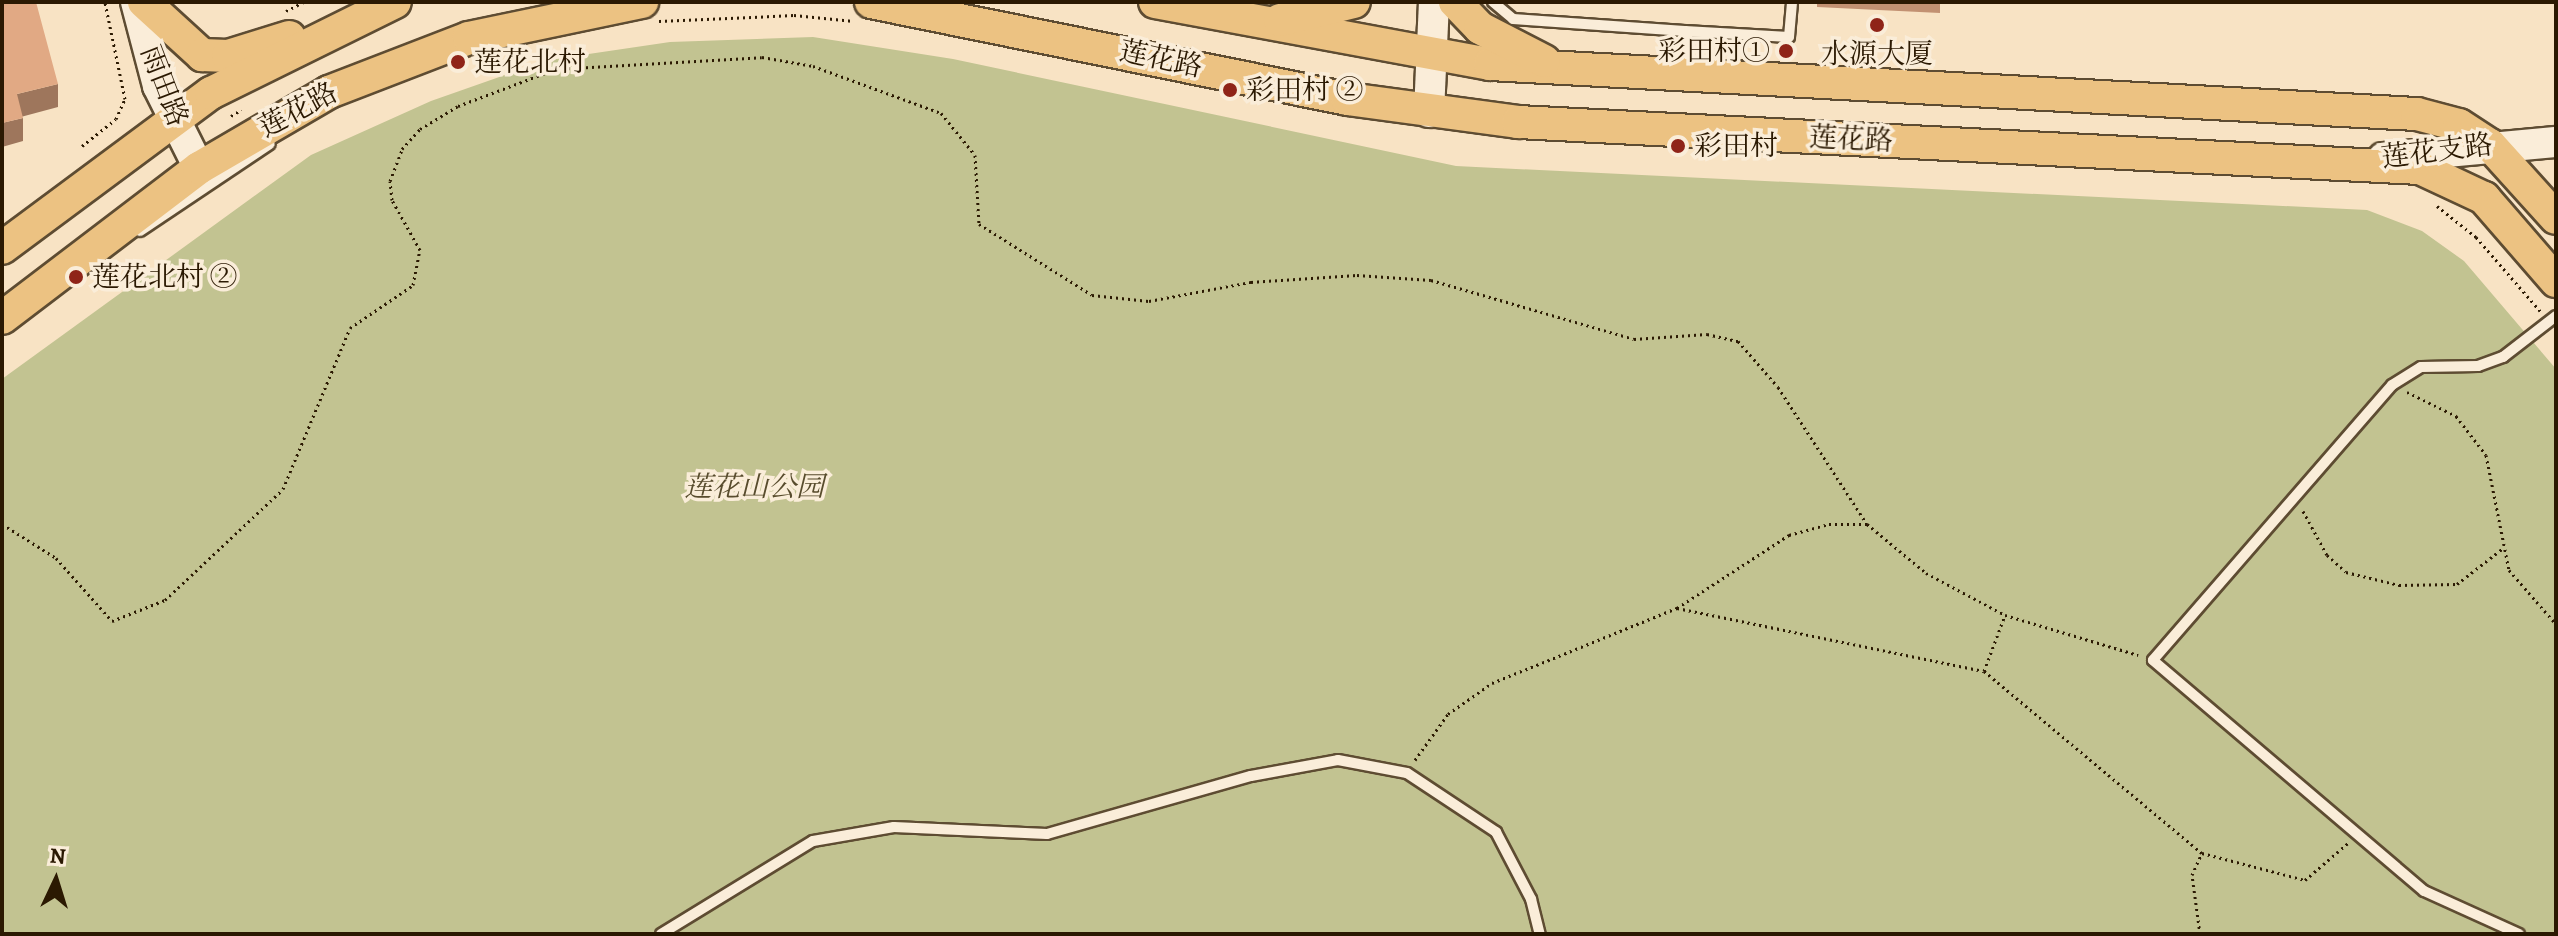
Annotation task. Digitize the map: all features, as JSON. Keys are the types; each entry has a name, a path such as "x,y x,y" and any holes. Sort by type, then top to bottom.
{"main road":[{"path":"144,2 202,55 324,33"},
{"name":"莲花路","path":"2,248 174,118 324,33 395,2"},
{"name":"莲花路","path":"1155,2 1421,55 1561,69 2390,111 2440,118 2500,154 2556,218"},
{"path":"1258,23 1354,2"},
{"path":"1455,2 1480,28 1561,69"},
{"name":"莲花路","path":"2,318 199,168 329,92 469,38 642,12"},
{"name":"莲花路","path":"871,12 1418,111 2437,172 2470,187 2556,281"}],"street":[{"name":"雨田路","path":"136,2 174,118 199,168"},
{"path":"1414,2 1421,55 1418,111"},
{"path":"1421,55 1434,2"},
{"name":"莲花支路","path":"2334,164 2500,154 2549,141"},
{"name":"莲花支路","path":"2500,154 2501,197 2507,224"}],"lane":[{"path":"1493,2 1513,19 1789,37 1792,2"},
{"path":"1683,75 1685,31"},
{"path":"70,266 175,210 329,92"},
{"path":"2519,934 2424,891 2153,660 2392,385 2421,367 2447,370 2503,357 2553,319"},
{"path":"661,934 813,841 894,827 1047,834 1251,776 1338,760 1407,773 1496,832 1531,899 1540,934"}],"path":[{"path":"82,146 116,119 125,99 105,2"},
{"path":"277,16 304,2"},
{"path":"642,12 794,15 871,12"},
{"path":"2,524 56,558 112,621 165,600 283,489 350,328 413,285 420,250 392,200 390,181 402,149 420,129 458,106 556,69 749,57 813,66 941,113 975,155 979,224 1092,295 1149,301 1251,282 1416,279 1516,300 1582,328 1634,339 1707,334 1738,341 1778,387 1867,524 1926,573 2005,615 2153,660"},
{"path":"231,116 241,110"},
{"path":"2431,200 2476,237 2553,319"},
{"path":"2392,385 2456,416 2486,455 2502,549 2509,570 2556,624"},
{"path":"2295,497 2327,555 2346,572 2399,585 2457,584 2502,549"},
{"path":"1407,773 1448,714 1492,683 1677,608 1789,535 1867,524"},
{"path":"1677,608 1984,671 2202,853 2305,880 2358,836"},
{"path":"1984,671 2005,615"},
{"path":"2200,934 2192,875 2202,853"}],"green space":[{"name":"莲花山公园","path":"813,37 953,59 1456,166 2367,210 2422,231 2464,261 2556,369 2556,934 2,934 2,379 311,155 431,101 548,60 670,42"}],"building":[{"path":"2,2 36,2 58,84 17,94 23,118 2,123"}],"place":[{"name":"水源大厦","path":"1877,25"},
{"name":"彩田村①","path":"1786,51"},
{"name":"莲花北村","path":"458,62"},
{"name":"彩田村 ②","path":"1230,90"},
{"name":"彩田村","path":"1678,146"},
{"name":"莲花北村 ②","path":"76,277"}]}
